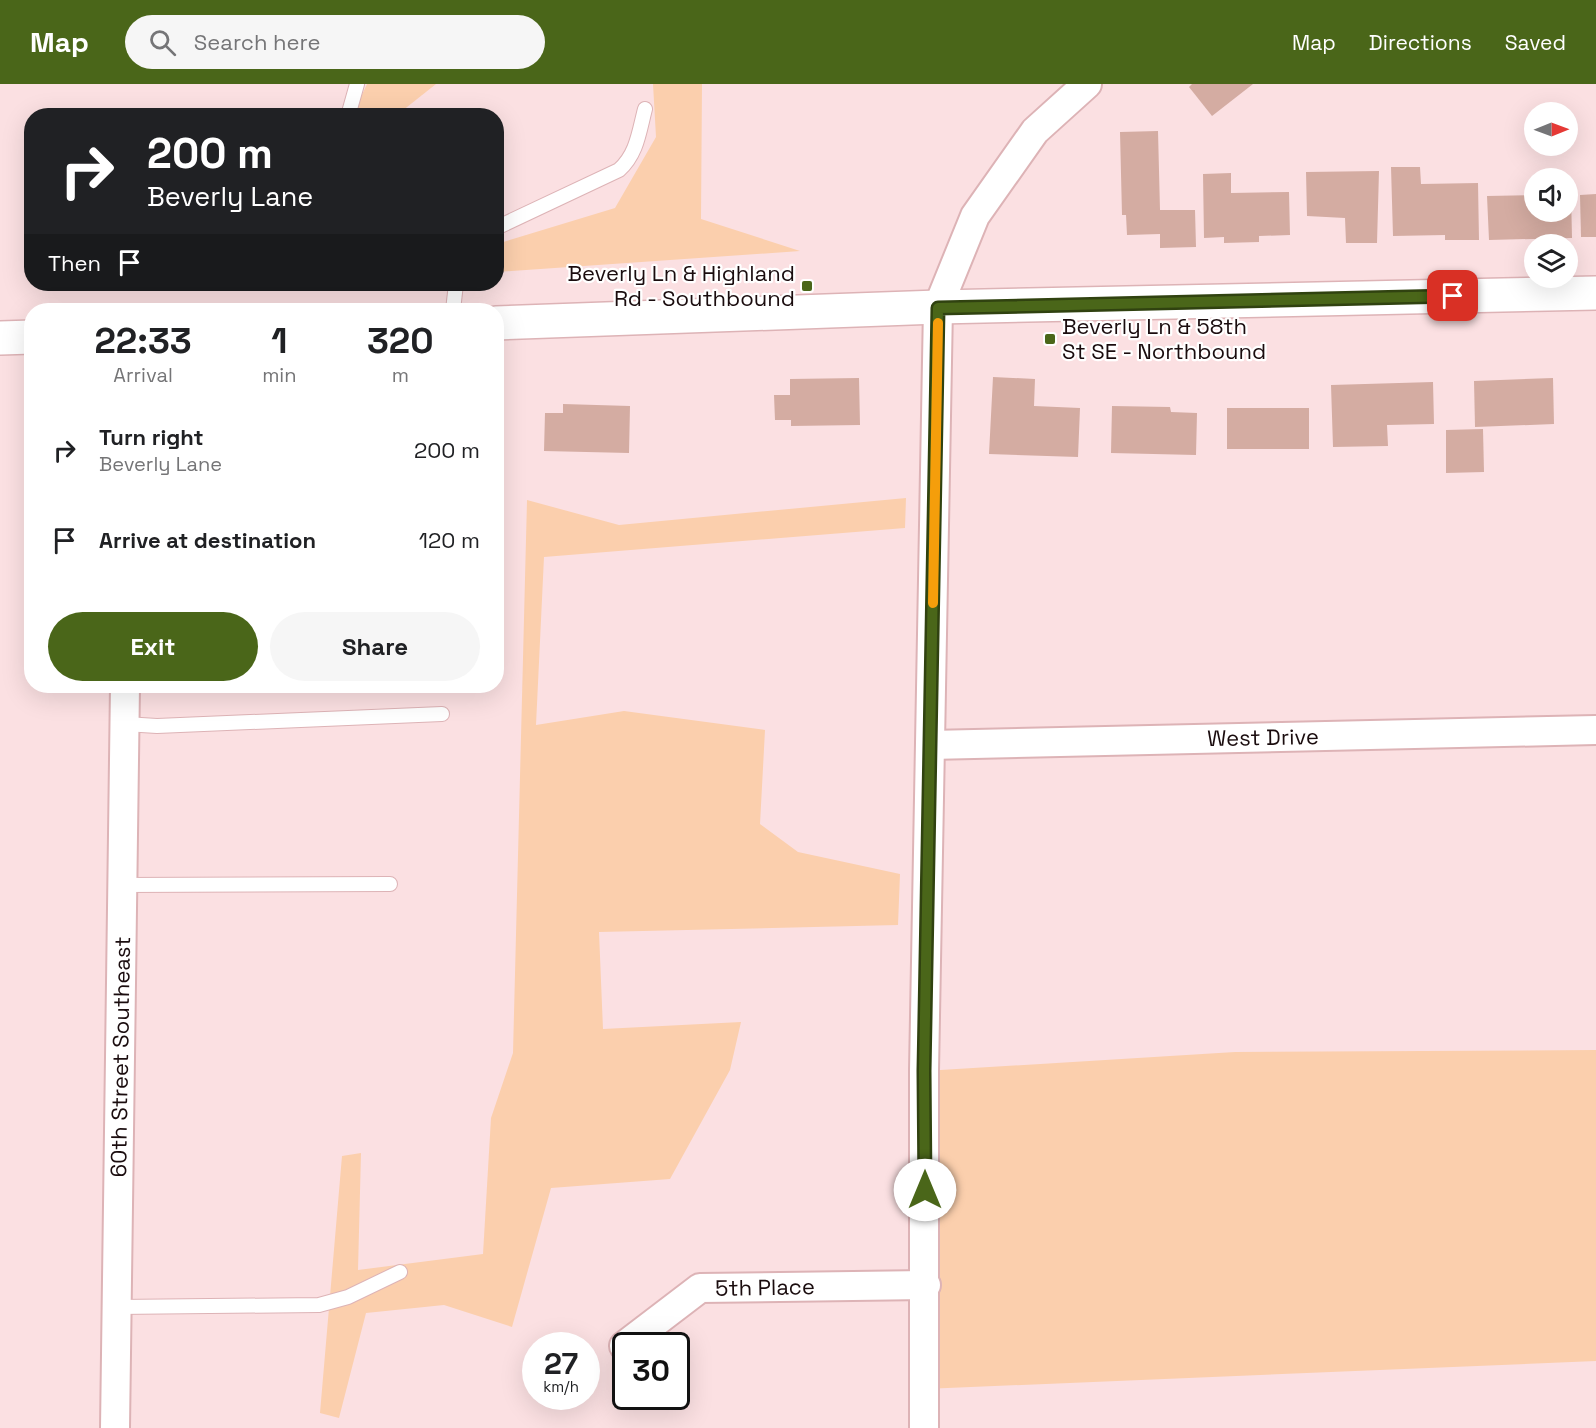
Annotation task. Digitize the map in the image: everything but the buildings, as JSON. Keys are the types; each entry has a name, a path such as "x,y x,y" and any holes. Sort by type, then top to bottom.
{"street":[{"path":"924,1428 926,1285 924,1071 938,308 975,216 1035,131 1087,84"},
{"path":"504,323 938,308 1596,293"},
{"path":"0,338 24,337"},
{"name":"60th Street Southeast","path":"115,1428 125,693"},
{"name":"West Drive","path":"930,744 1596,730"},
{"name":"5th Place","path":"642,1332 700,1288 926,1285"}],"lane":[{"path":"350,108 357,84"},
{"path":"504,224 619,170 628,162 635,148 645,109"},
{"path":"124,724 442,714"},
{"path":"122,885 390,884"},
{"path":"117,1307 320,1305 348,1297 400,1272"}],"shaded area":[{"path":"367,84 436,84 406,108 356,108"},
{"path":"653,84 702,84 701,219 800,251 504,272 504,242 615,208 656,137"},
{"path":"906,498 905,528 544,557 536,725 624,711 765,730 760,824 798,852 900,874 898,925 599,932 603,1029 741,1022 730,1070 670,1179 551,1188 512,1327 444,1305 366,1313 339,1418 320,1413 342,1156 361,1153 358,1270 483,1254 491,1118 513,1053 527,500 619,525"},
{"path":"1596,1050 1596,1361 924,1389 924,1071 1235,1052"}],"slow traffic":[{"path":"933,603 938,323"}],"place":[{"name":"Beverly Ln & Highland Rd - Southbound","path":"807,286"},
{"name":"Beverly Ln & 58th St SE - Northbound","path":"1050,339"}],"route":[{"path":"925,1190 924,1071 938,308 1453,296"}]}
